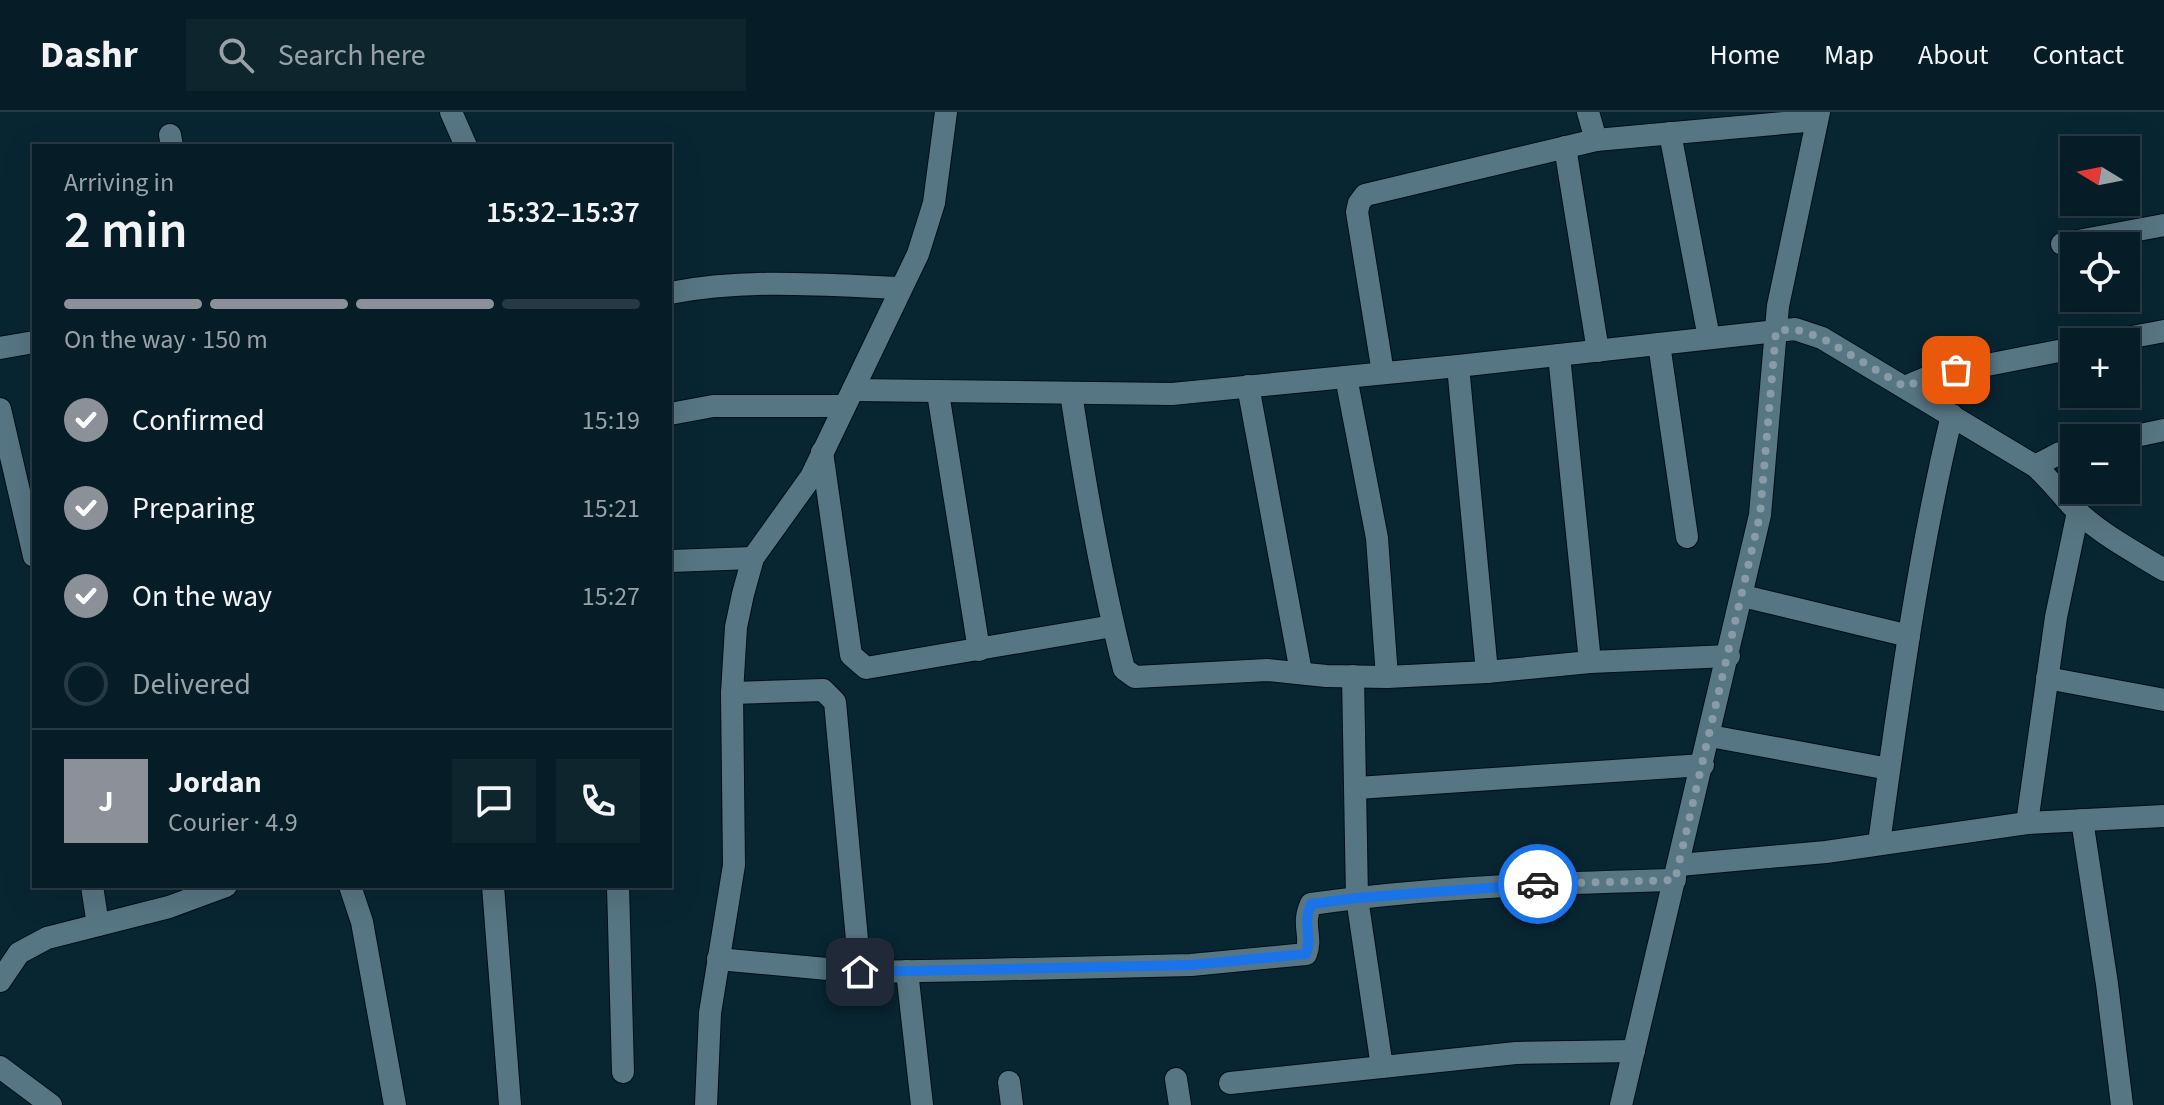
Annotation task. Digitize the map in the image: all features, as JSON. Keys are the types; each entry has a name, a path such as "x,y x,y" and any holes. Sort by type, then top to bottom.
{"street":[{"path":"451,112 465,144"},
{"path":"706,1105 710,1013 734,865 732,693 736,627 753,558 802,493 918,254 934,203 946,112"},
{"path":"1588,112 1596,140"},
{"path":"1383,373 1357,212 1365,195 1596,140 1818,116 1778,306 1760,515 1621,1105"},
{"path":"1670,133 1709,338"},
{"path":"1565,147 1598,351"},
{"path":"2126,232 2164,225"},
{"path":"672,293 706,286 794,283 901,288"},
{"path":"672,414 713,406 938,393 1172,394 1795,329 1822,338 2035,466 2078,512 2164,570"},
{"path":"2140,336 2164,331"},
{"path":"0,348 32,342"},
{"path":"1659,344 1687,537"},
{"path":"1905,387 1931,376 2060,351"},
{"path":"1559,355 1590,662"},
{"path":"1458,366 1487,672"},
{"path":"1346,377 1377,538 1387,677"},
{"path":"1248,386 1301,672"},
{"path":"938,393 979,650"},
{"path":"1071,393 1089,507 1113,626 1124,669 1135,677 1267,670 1387,677 1590,662 1729,656"},
{"path":"0,409 29,508 32,537"},
{"path":"1879,843 1909,636 1936,479 1952,415"},
{"path":"2140,435 2164,430"},
{"path":"822,451 851,655 866,668 1113,626"},
{"path":"2035,466 2060,453"},
{"path":"2027,823 2056,617 2078,512"},
{"path":"672,561 753,558"},
{"path":"1743,596 1909,636"},
{"path":"1353,676 1357,898 1382,1067"},
{"path":"2047,678 2164,700"},
{"path":"732,693 823,690 835,702 860,972"},
{"path":"1710,736 1889,769"},
{"path":"1357,788 1703,765"},
{"path":"718,959 860,972 1191,965 1306,954 1309,948 1305,918 1311,904 1677,872 2027,823 2164,816"},
{"path":"2082,820 2122,1105"},
{"path":"92,888 98,925"},
{"path":"0,981 19,953 47,938 169,907 221,888"},
{"path":"351,888 362,922 395,1105"},
{"path":"493,888 510,1105"},
{"path":"618,888 623,1072"},
{"path":"907,971 922,1105"},
{"path":"1230,1083 1516,1053 1634,1051"},
{"path":"0,1067 51,1105"},
{"path":"1176,1079 1180,1105"},
{"path":"1009,1082 1012,1105"}],"way so far":[{"path":"1538,884 1675,880 1760,515 1776,331 1795,329 1822,338 1905,387 1956,370"}],"route":[{"path":"860,972 1191,965 1306,954 1309,948 1305,918 1311,904 1538,884"}]}
